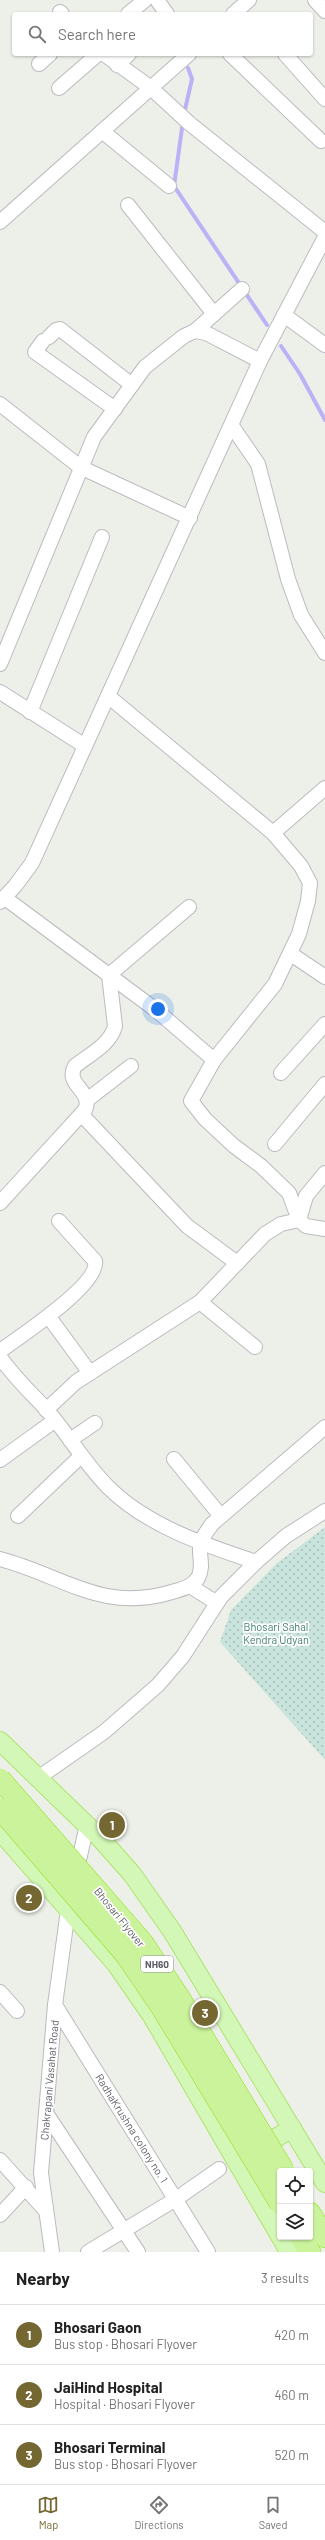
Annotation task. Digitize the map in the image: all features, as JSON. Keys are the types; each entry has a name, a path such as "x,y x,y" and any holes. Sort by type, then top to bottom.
{"highway":[{"name":"Bhosari Flyover","path":"0,1779 142,1943 179,1997 282,2168"},
{"name":"Bhosari Flyover","path":"0,1809 126,1955 162,2008 277,2198"},
{"path":"313,2218 325,2238"},
{"path":"303,2240 310,2252"}],"main road":[{"path":"0,1742 87,1825 132,1874 172,1931 325,2182"},
{"path":"0,1831 68,1907 116,1964 152,2016 277,2231"},
{"path":"238,2162 292,2128"},
{"path":"282,2240 289,2252"}],"street":[{"path":"130,12 145,0"},
{"path":"158,0 165,12"},
{"path":"315,0 325,11"},
{"path":"39,64 48,56"},
{"path":"59,88 96,56"},
{"path":"106,56 151,88 189,123 325,232"},
{"path":"117,65 127,56"},
{"path":"0,222 187,56"},
{"path":"232,56 321,141"},
{"path":"287,56 325,99"},
{"path":"102,131 169,186"},
{"path":"128,205 214,314"},
{"path":"214,1060 156,1010 110,975 3,900 32,863 232,426 260,361 325,237"},
{"path":"0,664 80,467 94,437 145,367 184,336 195,331 242,289"},
{"path":"284,315 325,346"},
{"path":"114,409 35,352 46,339 56,330 60,329 132,385"},
{"path":"195,331 206,333 260,361"},
{"path":"0,404 80,467 190,518"},
{"path":"232,426 258,464 291,586 301,615 325,653"},
{"path":"30,712 102,537"},
{"path":"0,692 85,746"},
{"path":"108,696 273,833 302,866 310,883 303,920 290,954 276,984 214,1060 191,1101 205,1119 234,1146 261,1166 289,1193 299,1220 306,1226 325,1229"},
{"path":"273,833 325,788"},
{"path":"110,975 188,907"},
{"path":"290,954 325,977"},
{"path":"87,1100 72,1079 72,1072 75,1066 109,1040 113,1033 110,975"},
{"path":"281,1073 325,1024"},
{"path":"0,1203 81,1114 87,1100 131,1066"},
{"path":"275,1144 325,1084"},
{"path":"81,1114 187,1226 237,1263"},
{"path":"299,1220 306,1196 325,1173"},
{"path":"0,1460 50,1415 76,1382 200,1302 265,1234 281,1224 299,1220"},
{"path":"0,1351 49,1317 94,1273 96,1267 91,1255 59,1221"},
{"path":"200,1302 255,1347"},
{"path":"49,1317 90,1373"},
{"path":"0,1357 13,1376 50,1415 81,1456 108,1487 127,1503 200,1543 256,1562"},
{"path":"70,1440 95,1423"},
{"path":"0,1559 29,1566 65,1583 107,1597 132,1599 160,1595 190,1586 201,1570 200,1543 220,1515 325,1427"},
{"path":"18,1516 81,1456"},
{"path":"174,1459 220,1515"},
{"path":"38,1778 104,1732 158,1685 182,1656 217,1603 256,1562 286,1536 325,1511"},
{"path":"190,1586 217,1603"},
{"name":"Chakrapani Vasahat Road","path":"52,2252 41,2172 55,2005 68,1907 87,1825"},
{"path":"0,1992 17,2011"},
{"name":"RadhaKrushna colony no. 1","path":"55,2005 208,2252"},
{"path":"46,2113 138,2252"},
{"path":"0,2160 47,2212"},
{"path":"88,2252 124,2232 220,2169"},
{"path":"0,2214 26,2188"}],"green space":[{"name":"Bhosari Sahal Kendra Udyan","path":"325,1527 325,1760 220,1642 231,1610 276,1564"}],"waterway":[{"path":"184,114 192,79 188,68"},
{"path":"183,121 174,186 267,325"},
{"path":"281,346 300,374 325,420"}],"place":[{"name":"Bhosari Gaon","path":"112,1825"},
{"name":"JaiHind Hospital","path":"29,1898"},
{"name":"Bhosari Terminal","path":"205,2013"}]}
